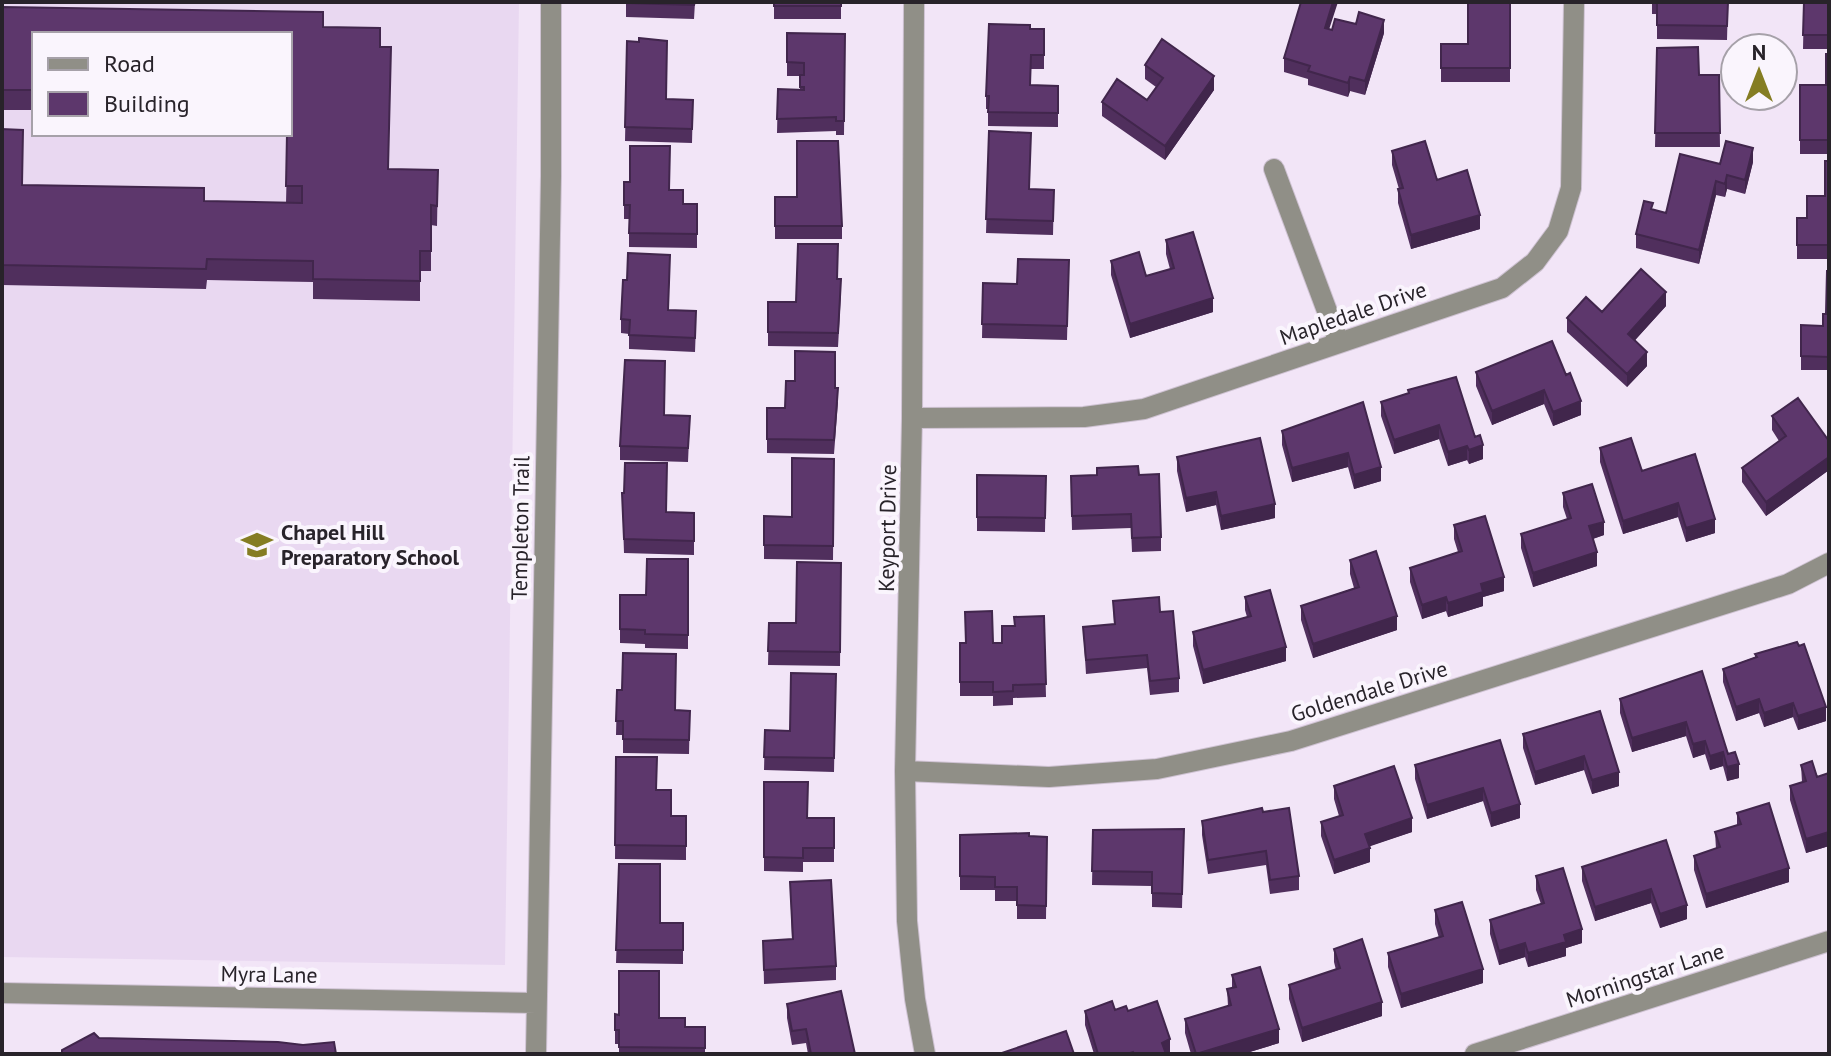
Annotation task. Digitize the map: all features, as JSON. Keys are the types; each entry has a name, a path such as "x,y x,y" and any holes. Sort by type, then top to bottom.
{"street":[{"name":"Templeton Trail","path":"536,1054 551,176 551,2"},
{"name":"Keyport Drive","path":"914,2 912,418 905,771 907,921 915,999 925,1054"},
{"name":"Mapledale Drive","path":"912,418 1084,417 1144,409 1502,288 1535,262 1558,231 1571,188 1574,2"},
{"path":"1274,169 1339,343"},
{"name":"Goldendale Drive","path":"905,771 1049,777 1111,773 1157,769 1291,741 1788,584 1829,563"},
{"name":"Morningstar Lane","path":"1475,1054 1829,941"},
{"name":"Myra Lane","path":"2,993 536,1003"}],"shaded area":[{"name":"Chapel Hill Preparatory School","path":"2,2 519,2 505,965 2,957"}],"building":[{"path":"626,2 695,2 694,5"},
{"path":"774,2 841,2 841,6 774,6"},
{"path":"1301,2 1333,2 1325,28 1332,30 1335,19 1356,24 1359,12 1384,20 1365,81 1350,77 1348,83 1308,71 1310,66 1284,58"},
{"path":"1468,2 1510,2 1510,68 1441,68 1441,44 1468,44"},
{"path":"1657,2 1728,2 1727,26 1657,25"},
{"path":"1804,2 1829,2 1829,35 1803,35"},
{"path":"2,7 323,12 323,27 380,28 380,47 391,47 388,169 438,170 437,206 431,205 431,251 420,251 420,281 313,279 313,261 207,259 206,269 2,265 2,129 23,130 22,185 204,188 204,201 302,203 302,186 286,186 287,136 292,136 292,32 32,32 32,90 2,90"},
{"path":"989,24 1030,25 1030,29 1044,29 1044,55 1031,55 1030,85 1058,86 1058,113 988,112"},
{"path":"787,33 845,34 844,121 836,121 836,117 777,119 778,89 804,90 800,87 800,75 804,75 804,63 787,62"},
{"path":"639,38 667,41 666,99 693,100 692,129 625,127 627,41 639,42"},
{"path":"1162,39 1214,76 1165,146 1102,102 1117,79 1147,100 1163,78 1145,65"},
{"path":"1698,47 1699,75 1719,75 1720,133 1655,133 1657,48"},
{"path":"1826,54 1829,54 1829,140 1800,140 1800,85 1826,85"},
{"path":"989,131 1031,133 1029,189 1054,190 1053,221 986,219"},
{"path":"797,141 838,141 842,226 775,226 775,197 797,197"},
{"path":"1425,141 1437,180 1467,170 1480,215 1411,235 1398,189 1403,188 1392,151"},
{"path":"1726,141 1753,148 1745,180 1727,175 1725,184 1716,181 1699,250 1636,234 1644,201 1653,203 1651,209 1666,213 1680,154 1720,164"},
{"path":"630,146 670,146 669,190 683,190 683,204 697,204 697,234 629,233 630,205 624,205 624,182 630,182"},
{"path":"1825,161 1829,161 1829,245 1797,245 1797,218 1807,218 1807,196 1825,196"},
{"path":"1193,232 1213,298 1130,324 1111,261 1139,252 1146,276 1174,268 1166,240"},
{"path":"798,244 838,244 837,279 841,279 838,333 768,332 768,302 796,302"},
{"path":"628,253 670,255 668,310 696,311 695,338 629,335 630,320 621,319"},
{"path":"1018,259 1069,260 1067,326 982,324 983,283 1017,284"},
{"path":"1641,269 1666,292 1628,334 1647,352 1627,374 1567,318 1586,297 1602,312"},
{"path":"1827,271 1829,357 1801,356 1801,325 1823,326"},
{"path":"1552,341 1581,401 1553,412 1544,390 1492,411 1476,372"},
{"path":"795,351 835,352 835,388 838,388 834,440 767,439 767,408 785,408 786,381 795,381"},
{"path":"625,360 665,361 664,415 690,416 688,448 620,446"},
{"path":"1456,377 1475,437 1480,435 1483,445 1448,452 1439,425 1394,440 1381,402 1409,393 1408,390"},
{"path":"1798,398 1829,441 1829,457 1766,502 1742,468 1786,436 1772,416"},
{"path":"1363,402 1381,467 1354,475 1348,453 1292,468 1282,431"},
{"path":"1260,438 1275,504 1221,516 1216,492 1186,498 1177,457"},
{"path":"1631,438 1642,471 1695,454 1715,519 1686,528 1678,503 1623,521 1600,448"},
{"path":"792,458 834,459 833,546 764,545 764,516 792,517"},
{"path":"625,463 667,463 666,512 694,513 694,541 624,539 622,493"},
{"path":"1138,466 1139,475 1159,474 1161,537 1132,538 1131,514 1072,516 1071,476 1097,475 1097,468"},
{"path":"977,475 1046,476 1045,518 977,517"},
{"path":"1592,484 1604,522 1589,526 1597,552 1533,573 1521,534 1571,518 1563,493"},
{"path":"1485,516 1504,577 1481,584 1483,592 1448,603 1446,597 1422,605 1410,568 1462,551 1454,525"},
{"path":"1376,551 1397,616 1313,644 1301,606 1359,587 1350,560"},
{"path":"647,559 688,559 688,635 645,634 645,630 620,629 620,595 646,595"},
{"path":"797,562 841,563 840,652 768,651 769,623 796,623"},
{"path":"1270,590 1286,647 1203,670 1193,632 1251,616 1245,597"},
{"path":"1159,597 1160,612 1173,611 1179,678 1150,681 1147,655 1086,660 1083,627 1115,624 1113,601"},
{"path":"992,611 993,643 1002,643 1002,626 1015,626 1014,617 1044,616 1046,684 1013,685 1013,691 993,692 993,682 960,682 960,643 966,643 965,612"},
{"path":"1797,642 1799,646 1804,644 1826,707 1798,716 1793,703 1764,713 1759,699 1736,707 1723,669 1757,657 1755,654"},
{"path":"623,653 676,654 675,710 690,711 689,740 623,739 623,721 616,721 617,690 622,690"},
{"path":"1702,671 1728,754 1735,752 1739,764 1727,767 1723,752 1710,756 1705,741 1693,744 1686,722 1632,738 1620,699"},
{"path":"791,673 836,674 834,758 764,757 765,730 790,731"},
{"path":"1600,711 1619,772 1592,780 1584,756 1535,772 1523,734"},
{"path":"1500,740 1520,804 1491,813 1483,788 1427,805 1415,765"},
{"path":"616,757 657,757 656,790 671,790 671,816 686,816 686,846 615,845"},
{"path":"1812,761 1817,777 1829,773 1829,832 1806,839 1790,786 1806,781 1801,765"},
{"path":"1394,766 1412,818 1365,834 1370,848 1334,860 1321,822 1343,815 1334,786"},
{"path":"764,782 808,782 807,818 834,818 834,848 803,848 803,858 764,857"},
{"path":"1769,803 1789,868 1706,894 1694,856 1720,847 1715,832 1741,824 1737,813"},
{"path":"1262,808 1263,812 1289,808 1299,876 1270,880 1266,851 1208,860 1202,821"},
{"path":"1184,829 1182,894 1152,893 1152,872 1092,871 1093,830"},
{"path":"1029,833 1029,836 1047,837 1046,906 1017,905 1017,887 995,887 995,877 960,876 960,835"},
{"path":"1666,840 1687,905 1660,914 1651,889 1595,907 1582,867"},
{"path":"619,864 660,864 660,923 683,923 683,950 616,950"},
{"path":"1563,868 1582,929 1564,935 1566,942 1528,953 1525,943 1499,951 1490,920 1544,903 1536,876"},
{"path":"831,880 836,966 764,970 763,941 793,939 790,882"},
{"path":"1462,902 1483,969 1401,994 1388,953 1443,936 1435,910"},
{"path":"1362,939 1382,1002 1302,1028 1289,985 1340,968 1334,949"},
{"path":"1260,967 1279,1029 1196,1054 1185,1019 1231,1005 1227,989 1236,987 1232,975"},
{"path":"619,971 659,971 659,1018 685,1018 685,1027 705,1027 705,1048 619,1047 615,1014 619,1015"},
{"path":"841,991 855,1054 811,1054 806,1029 792,1031 787,1004"},
{"path":"1112,1001 1115,1010 1126,1006 1128,1011 1157,1001 1170,1039 1162,1043 1166,1054 1098,1054 1085,1011"},
{"path":"1066,1031 1074,1054 999,1054"},
{"path":"94,1033 99,1038 303,1045 334,1042 336,1054 62,1054 62,1050"}],"place":[{"name":"Chapel Hill Preparatory School","path":"257,545"}]}
